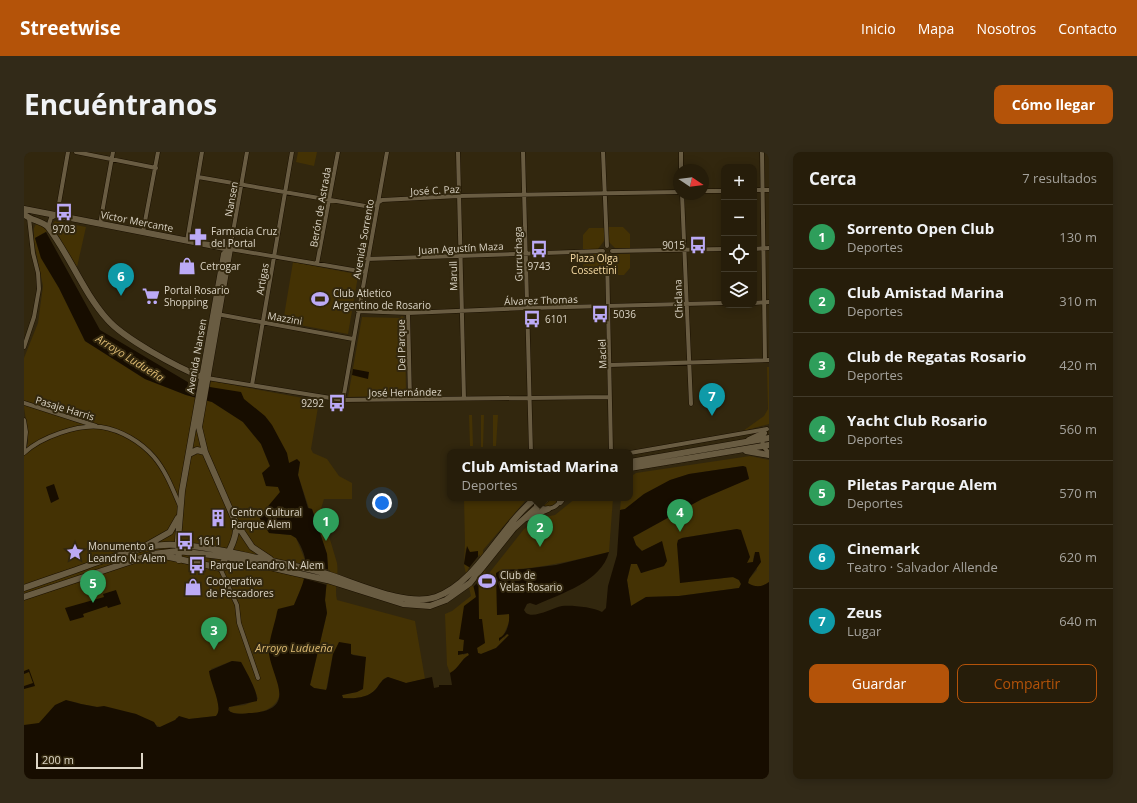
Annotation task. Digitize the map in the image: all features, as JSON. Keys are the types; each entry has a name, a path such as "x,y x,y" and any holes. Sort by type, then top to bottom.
{"main road":[{"name":"Víctor Mercante","path":"25,212 57,215 230,249"},
{"path":"25,212 48,227 87,291 114,327 204,380"},
{"name":"Avenida Nansen","path":"179,560 178,548 180,506 216,314 230,249"},
{"name":"Avenida Nansen","path":"198,412 199,427 206,454 236,523 252,547 275,562"},
{"path":"743,443 767,430"},
{"path":"633,468 738,450 764,443 769,438"},
{"path":"633,461 743,443 764,443"},
{"path":"189,454 197,450 206,454"},
{"path":"738,450 769,454"},
{"path":"228,555 275,562 368,589 437,604 455,594 470,583 523,519 533,501"},
{"path":"342,582 402,604 410,605 436,597 455,587 469,574 524,508 533,501"},
{"path":"523,519 548,509"},
{"path":"24,588 140,548 170,532 179,516"},
{"path":"220,568 228,555 236,532 236,523"},
{"path":"140,548 178,548 198,546 247,562 292,568"},
{"path":"24,597 153,554 178,548"},
{"path":"153,554 220,568 247,562"}],"street":[{"path":"48,227 51,218 57,215 68,152"},
{"path":"76,152 156,168"},
{"path":"100,224 113,152"},
{"path":"143,232 158,152"},
{"path":"187,241 202,152"},
{"name":"Nansen","path":"230,249 247,152"},
{"name":"Artigas","path":"252,385 292,152"},
{"name":"Berón de Astrada","path":"317,264 338,152"},
{"name":"Avenida Sorrento","path":"343,400 387,152"},
{"name":"Marull","path":"458,152 464,399"},
{"name":"Gurruchaga","path":"523,152 531,449"},
{"path":"603,152 607,246 603,251 607,255 612,251 721,249"},
{"path":"681,152 681,164"},
{"path":"610,365 767,360 767,302 764,249 762,152"},
{"name":"José C. Paz","path":"198,177 329,201 371,207 377,202 459,196 673,192"},
{"path":"709,191 721,190"},
{"path":"757,190 769,190"},
{"name":"Chiclana","path":"682,200 690,404"},
{"path":"24,347 34,317 39,288 38,273 33,253 30,227 25,212"},
{"path":"30,227 35,221 39,221"},
{"path":"607,246 610,247 612,251"},
{"path":"757,249 769,248"},
{"name":"Víctor Mercante","path":"230,249 365,272"},
{"name":"Juan Agustín Maza","path":"367,259 603,251"},
{"name":"Maciel","path":"607,255 610,365 610,449"},
{"path":"757,303 767,302"},
{"name":"Álvarez Thomas","path":"358,311 408,313 462,312 527,308 721,303"},
{"name":"Del Parque","path":"408,313 410,400"},
{"name":"Mazzini","path":"216,314 353,339"},
{"name":"José Hernández","path":"204,380 252,385 343,400 610,396"},
{"name":"Pasaje Harris","path":"24,403 131,438 155,457 166,475 180,506"},
{"path":"24,420 26,432 24,449"},
{"path":"24,453 35,445 54,435 79,429 101,427"},
{"path":"633,452 767,430 764,443 769,454"},
{"path":"536,501 548,509 556,506 560,501"},
{"path":"220,568 237,605 239,623 258,678"}],"green space":[{"path":"298,152 317,152 314,166 296,162"},
{"path":"55,221 86,227 77,267 52,225"},
{"path":"36,224 40,224 49,230 35,238 41,258 59,288 85,341 145,379 186,395 212,402 243,422 261,444 280,492 269,533 291,535 296,538 307,565 303,584 294,605 279,696 276,703 270,708 247,714 230,712 229,707 245,705 258,699 241,662 232,661 211,669 220,706 219,712 216,716 189,719 176,718 176,720 160,727 136,714 66,701 57,706 39,723 24,726 24,454 28,443 28,434 24,407 24,358 38,323 43,286 34,242 34,228"},
{"name":"Plaza Olga Cossettini","path":"608,227 623,227 630,234 630,248 615,248 608,241"},
{"name":"Plaza Olga Cossettini","path":"589,228 604,228 604,241 598,249 583,249 583,235"},
{"name":"Plaza Olga Cossettini","path":"584,254 598,254 605,261 605,275 590,275 583,267"},
{"name":"Plaza Olga Cossettini","path":"615,254 630,254 630,268 624,275 609,275 609,261"},
{"name":"Club Atletico Argentino de Rosario","path":"293,262 356,274 358,276 348,334 283,322"},
{"path":"402,316 407,321 405,323 406,395 348,397 362,317 400,318"},
{"path":"767,367 769,367 769,424 743,431 764,416 768,409"},
{"path":"211,381 319,401 311,449 313,453 327,459 339,476 352,483 352,499 324,499 321,509 337,563 337,600 415,621 425,679 406,683 387,677 382,680 373,692 365,696 357,698 343,698 342,695 357,692 366,657 351,654 333,654 326,690 314,688 310,685 327,613 325,600 328,568 327,554 312,509 309,508 298,475 300,462 289,463 287,457 210,387"},
{"path":"469,415 472,415 473,446 470,446"},
{"path":"481,415 484,415 483,447 481,447"},
{"path":"493,415 498,415 496,446 493,446"},
{"path":"750,456 769,460 769,582 759,586 748,584 749,579 757,570 754,554 753,562 746,563 748,560 737,529 682,538 717,579 731,577 737,579 741,584 739,588 679,596 646,597 631,606 627,580 631,563 637,564 641,573 664,566 662,542 642,551 636,545 633,537 702,499 749,478 746,467 743,466 689,474 671,480 644,494 625,509 620,510 621,501 633,501 633,475 636,473"},
{"path":"464,501 525,501 483,550 486,577 524,529 540,518 555,515 572,501 613,501 609,552 555,564 501,570 497,615 509,614 510,620 503,636 504,638 507,634 509,635 496,648 481,654 478,653 477,647 478,552 469,552 466,548 464,563"},
{"path":"548,501 559,501 551,507 541,506"},
{"path":"464,564 469,567 476,597 460,639 464,640 463,655 468,653 469,655 457,669 450,673 447,665 445,614 452,611 471,596"}],"water":[{"name":"Arroyo Ludueña","path":"46,232 100,330 191,384 241,392 244,399 265,416 272,425 287,453 289,463 297,459 300,462 298,475 308,508 312,509 327,554 328,568 325,600 327,613 310,685 314,688 326,690 333,654 339,642 351,644 351,654 366,657 363,689 357,692 342,695 343,698 357,698 365,696 373,692 383,680 388,677 406,683 432,677 434,688 439,687 439,685 452,685 450,673 456,669 469,655 468,653 458,655 458,651 463,651 464,640 459,639 464,606 476,597 469,567 464,564 467,546 470,552 478,551 479,619 482,619 485,643 477,648 478,653 481,654 496,648 509,635 507,634 499,641 499,638 504,634 507,628 509,614 497,615 496,573 501,570 556,565 609,552 605,562 589,579 568,591 536,605 530,603 527,604 524,610 529,615 534,615 562,606 571,606 588,608 602,612 606,608 608,586 617,555 620,510 625,509 644,494 670,480 689,474 743,466 746,467 749,479 702,499 633,537 636,545 642,551 662,541 667,561 664,566 641,573 637,564 631,564 627,580 631,606 646,597 679,596 739,588 741,584 739,580 733,577 680,583 678,540 682,538 737,529 741,530 750,557 747,563 753,562 755,552 759,552 761,562 749,579 748,583 754,586 759,586 769,582 769,779 24,779 24,725 39,723 55,705 66,700 97,707 104,706 136,714 154,722 157,727 175,720 179,716 189,719 216,716 218,712 218,701 209,671 232,661 241,662 254,687 257,701 229,707 228,710 236,714 252,713 266,710 275,706 279,699 279,692 278,683 269,654 271,638 278,609 294,605 306,572 304,556 296,538 291,535 269,533 259,517 280,492 278,487 266,486 262,473 270,466 261,444 243,422 212,402 186,395 145,379 85,341 59,288 41,258 35,238"},
{"path":"353,369 369,372 368,379 352,375"},
{"path":"54,484 59,499 51,503 46,487"},
{"path":"116,590 121,604 108,608 107,606 83,614 84,617 70,621 65,608 104,597 103,594"},
{"path":"29,669 35,686 24,689 24,686 33,683 29,672 24,674 24,671"}],"pier":[{"path":"480,554 480,580 473,587 468,569"},
{"path":"305,563 330,570 327,585 302,578"}],"place":[{"name":"9703","path":"64,212"},
{"name":"Farmacia Cruz del Portal","path":"198,237"},
{"name":"9015","path":"698,245"},
{"name":"9743","path":"539,249"},
{"name":"Cetrogar","path":"187,266"},
{"name":"Cinemark","path":"121,296"},
{"name":"Portal Rosario Shopping","path":"151,296"},
{"name":"Club Atletico Argentino de Rosario","path":"320,299"},
{"name":"5036","path":"600,314"},
{"name":"6101","path":"532,319"},
{"name":"9292","path":"337,403"},
{"name":"Zeus","path":"712,416"},
{"name":"Centro Cultural Parque Alem","path":"218,518"},
{"name":"Yacht Club Rosario","path":"680,532"},
{"name":"1611","path":"185,541"},
{"name":"Sorrento Open Club","path":"326,541"},
{"name":"Club Amistad Marina","path":"540,547"},
{"name":"Monumento a Leandro N. Alem","path":"75,552"},
{"name":"Parque Leandro N. Alem","path":"197,565"},
{"name":"Club de Velas Rosario","path":"487,581"},
{"name":"Cooperativa de Pescadores","path":"193,587"},
{"name":"Piletas Parque Alem","path":"93,603"},
{"name":"Club de Regatas Rosario","path":"214,650"}]}
